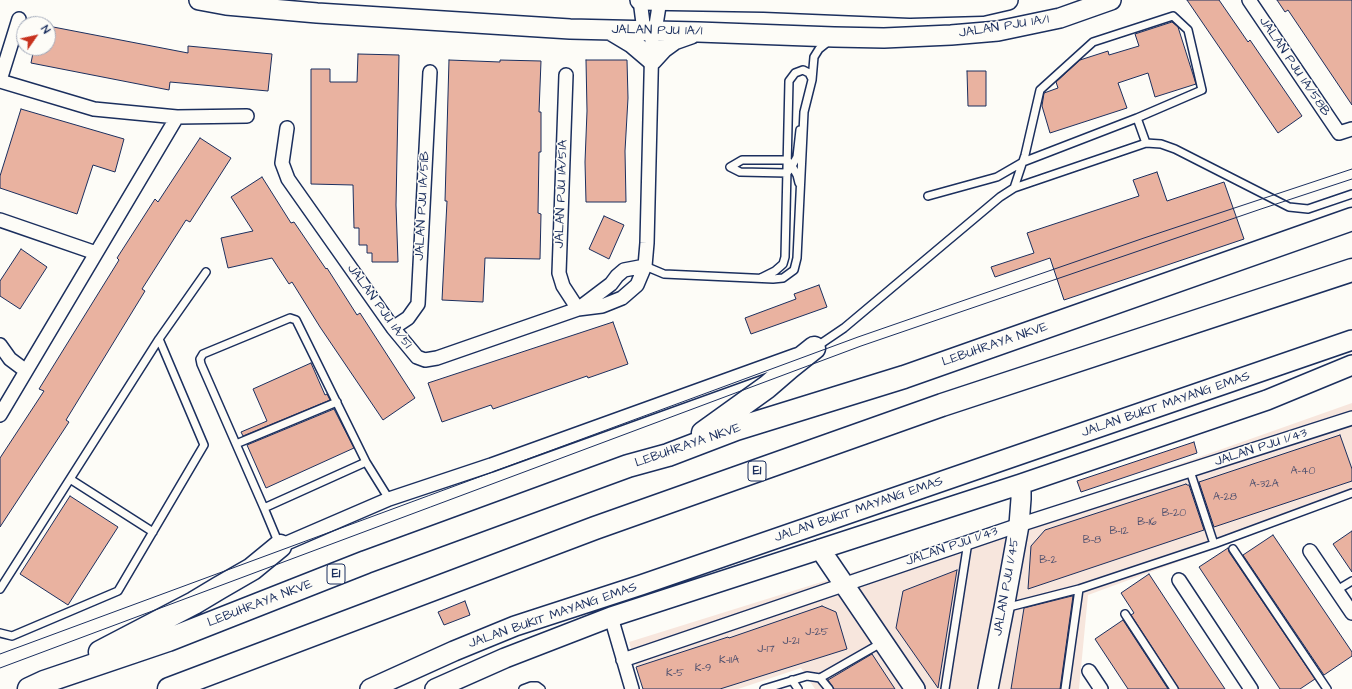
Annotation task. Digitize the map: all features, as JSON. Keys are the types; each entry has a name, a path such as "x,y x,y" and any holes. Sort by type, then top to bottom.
{"highway":[{"name":"LEBUHRAYA NKVE","path":"37,685 168,640 366,562 579,483 628,466 668,455 736,429 904,377 1352,219"},
{"name":"E1","path":"169,689 595,528 934,408 1352,270"},
{"path":"668,455 713,427 767,387 814,348"},
{"path":"37,685 194,603 252,569 280,546"}],"main road":[{"name":"JALAN PJU 1A/1","path":"199,0 317,13 570,29 650,33 698,32 884,38 998,31 1060,18 1111,0"},
{"name":"JALAN PJU 1A/1","path":"640,0 704,0 910,8 982,6 1008,0"},
{"path":"612,31 632,43 652,60 663,48 674,40 698,32"},
{"name":"JALAN BUKIT MAYANG EMAS","path":"370,689 454,651 515,626 641,585 1352,340"},
{"name":"JALAN BUKIT MAYANG EMAS","path":"434,689 505,658 611,617 1021,484 1267,400 1352,365"},
{"name":"JALAN PJU 1/45","path":"988,689 1019,525 1021,484"},
{"path":"820,549 915,689"},
{"path":"515,626 553,623 592,612 603,613 611,617 614,608 621,600 641,585"}],"street":[{"path":"578,309 602,306 622,298 637,285 645,266 647,243 652,60 650,33 640,0"},
{"path":"650,33 660,0"},
{"name":"JALAN PJU 1A/58B","path":"1249,0 1339,133 1352,129"},
{"path":"16,29 0,80 94,109 177,117 247,116"},
{"name":"JALAN PJU 1A/51B","path":"393,328 408,318 418,304 430,72"},
{"name":"JALAN PJU 1A/51A","path":"566,74 559,273 563,286 578,309"},
{"path":"0,415 177,117"},
{"name":"JALAN PJU 1A/51","path":"287,128 282,163 288,179 393,328 417,357 425,360 437,358 578,309"},
{"path":"0,220 96,253"},
{"path":"578,309 611,284 616,276 624,270 645,266"},
{"path":"0,345 10,359 26,371"},
{"path":"280,546 389,498 491,465 814,348"},
{"name":"JALAN PJU 1/43","path":"623,660 1019,525 1352,420"},
{"path":"1310,551 1352,613"},
{"path":"1179,580 1251,689"},
{"path":"611,617 632,689"},
{"path":"1088,671 1101,689"}],"lane":[{"path":"928,196 997,177 1023,162 1137,118 1202,90 1188,30 1173,16 1093,42 1040,90 1023,162 1014,188"},
{"path":"787,173 740,172 730,167 742,160 790,163 797,157 800,126 812,80 814,57 819,49 834,37"},
{"path":"761,278 775,271 783,264 785,257 787,173 790,163 789,81 795,74 803,70 809,72 812,80"},
{"path":"645,266 664,274 761,278 773,280 783,278 794,270 797,258 804,112"},
{"path":"1137,118 1146,143"},
{"path":"814,348 844,328 1000,197 1014,188 1146,143 1161,144 1175,149 1289,207 1308,209 1352,194"},
{"path":"790,163 797,175 801,190"},
{"path":"0,589 159,339 206,272"},
{"path":"280,546 201,364 200,359 203,354 290,318 296,320 366,462 389,498"},
{"path":"0,633 12,636 118,591 204,445 159,339"},
{"path":"236,444 337,402"},
{"path":"264,508 366,462"},
{"path":"1190,471 1214,544"},
{"path":"70,479 152,532"},
{"path":"1004,608 1079,589 1214,544 1352,493"},
{"path":"945,689 968,542"},
{"path":"1234,549 1327,689"},
{"path":"1337,590 1352,580"},
{"path":"1065,689 1079,589"},
{"path":"1125,614 1174,689"},
{"path":"764,689 808,676 820,678 883,641"},
{"path":"820,678 829,689"},
{"path":"792,680 798,689"},
{"path":"523,689 531,686 537,686 541,689"}],"shaded area":[{"path":"1352,403 1352,498 1088,595 1079,689 815,689 801,668 738,689 643,689 629,642 1030,517"}],"building":[{"path":"1187,0 1219,0 1248,42 1250,40 1302,116 1278,133"},
{"path":"1277,0 1352,0 1352,105 1288,10 1285,12"},
{"path":"1172,22 1178,27 1196,84 1155,97 1148,73 1118,83 1127,108 1050,133 1042,106 1044,93 1058,88 1056,82 1080,60 1108,51 1109,55 1139,46 1135,34"},
{"path":"56,28 188,53 188,46 272,54 268,91 170,82 169,90 31,63 32,56 56,56"},
{"path":"358,54 399,55 396,205 398,262 372,262 372,253 367,253 367,245 359,245 359,228 354,228 353,185 311,184 311,69 330,69 330,82 357,82"},
{"path":"449,60 500,62 500,60 541,61 539,112 541,112 541,152 539,152 538,213 541,214 540,259 485,258 483,302 442,300 447,201 445,201"},
{"path":"586,60 627,60 628,98 625,151 626,202 586,202"},
{"path":"967,71 986,71 986,106 968,106"},
{"path":"21,109 124,139 115,172 93,165 77,214 0,188 0,176"},
{"path":"200,138 231,158 190,222 186,220 142,289 145,291 66,420 69,422 0,527 0,458 44,391 39,389 119,260 117,258 155,199 158,202"},
{"path":"1157,172 1167,201 1224,182 1244,239 1064,300 1050,258 995,277 991,267 1034,253 1027,233 1139,196 1133,180"},
{"path":"262,177 291,223 294,222 326,269 327,268 357,315 360,313 415,398 383,420 320,327 292,282 289,284 272,258 228,268 221,238 253,231 231,197"},
{"path":"604,216 624,225 609,259 589,249"},
{"path":"21,249 47,267 20,309 0,296 0,281"},
{"path":"819,285 827,307 751,334 745,318 796,299 794,294"},
{"path":"613,322 628,364 588,378 587,376 493,409 491,405 442,422 428,383"},
{"path":"311,363 325,395 327,394 330,400 243,436 241,432 267,421 253,389"},
{"path":"334,409 354,448 266,488 247,445"},
{"path":"1340,435 1352,469 1352,481 1214,527 1199,482"},
{"path":"1194,442 1197,453 1081,492 1077,481"},
{"path":"1186,484 1189,485 1204,530 1028,589 1031,546 1045,530"},
{"path":"70,496 118,527 68,605 20,574"},
{"path":"1352,531 1352,572 1333,544"},
{"path":"1273,535 1352,652 1352,656 1324,675 1243,555"},
{"path":"1228,548 1229,552 1315,679 1300,689 1280,689 1199,567"},
{"path":"957,570 938,688 896,628 903,591"},
{"path":"1149,574 1225,689 1179,689 1131,615 1134,613 1121,593"},
{"path":"1073,596 1060,689 1011,689 1024,608"},
{"path":"465,601 470,615 444,625 438,612"},
{"path":"822,606 836,612 847,649 720,689 643,689 636,667 728,637 729,638"},
{"path":"1123,620 1168,689 1128,689 1095,639"},
{"path":"872,654 895,689 834,689 828,680"}],"tram line":[{"path":"0,654 858,337 1144,238 1352,169"},
{"path":"0,668 861,346 1352,179"}]}
